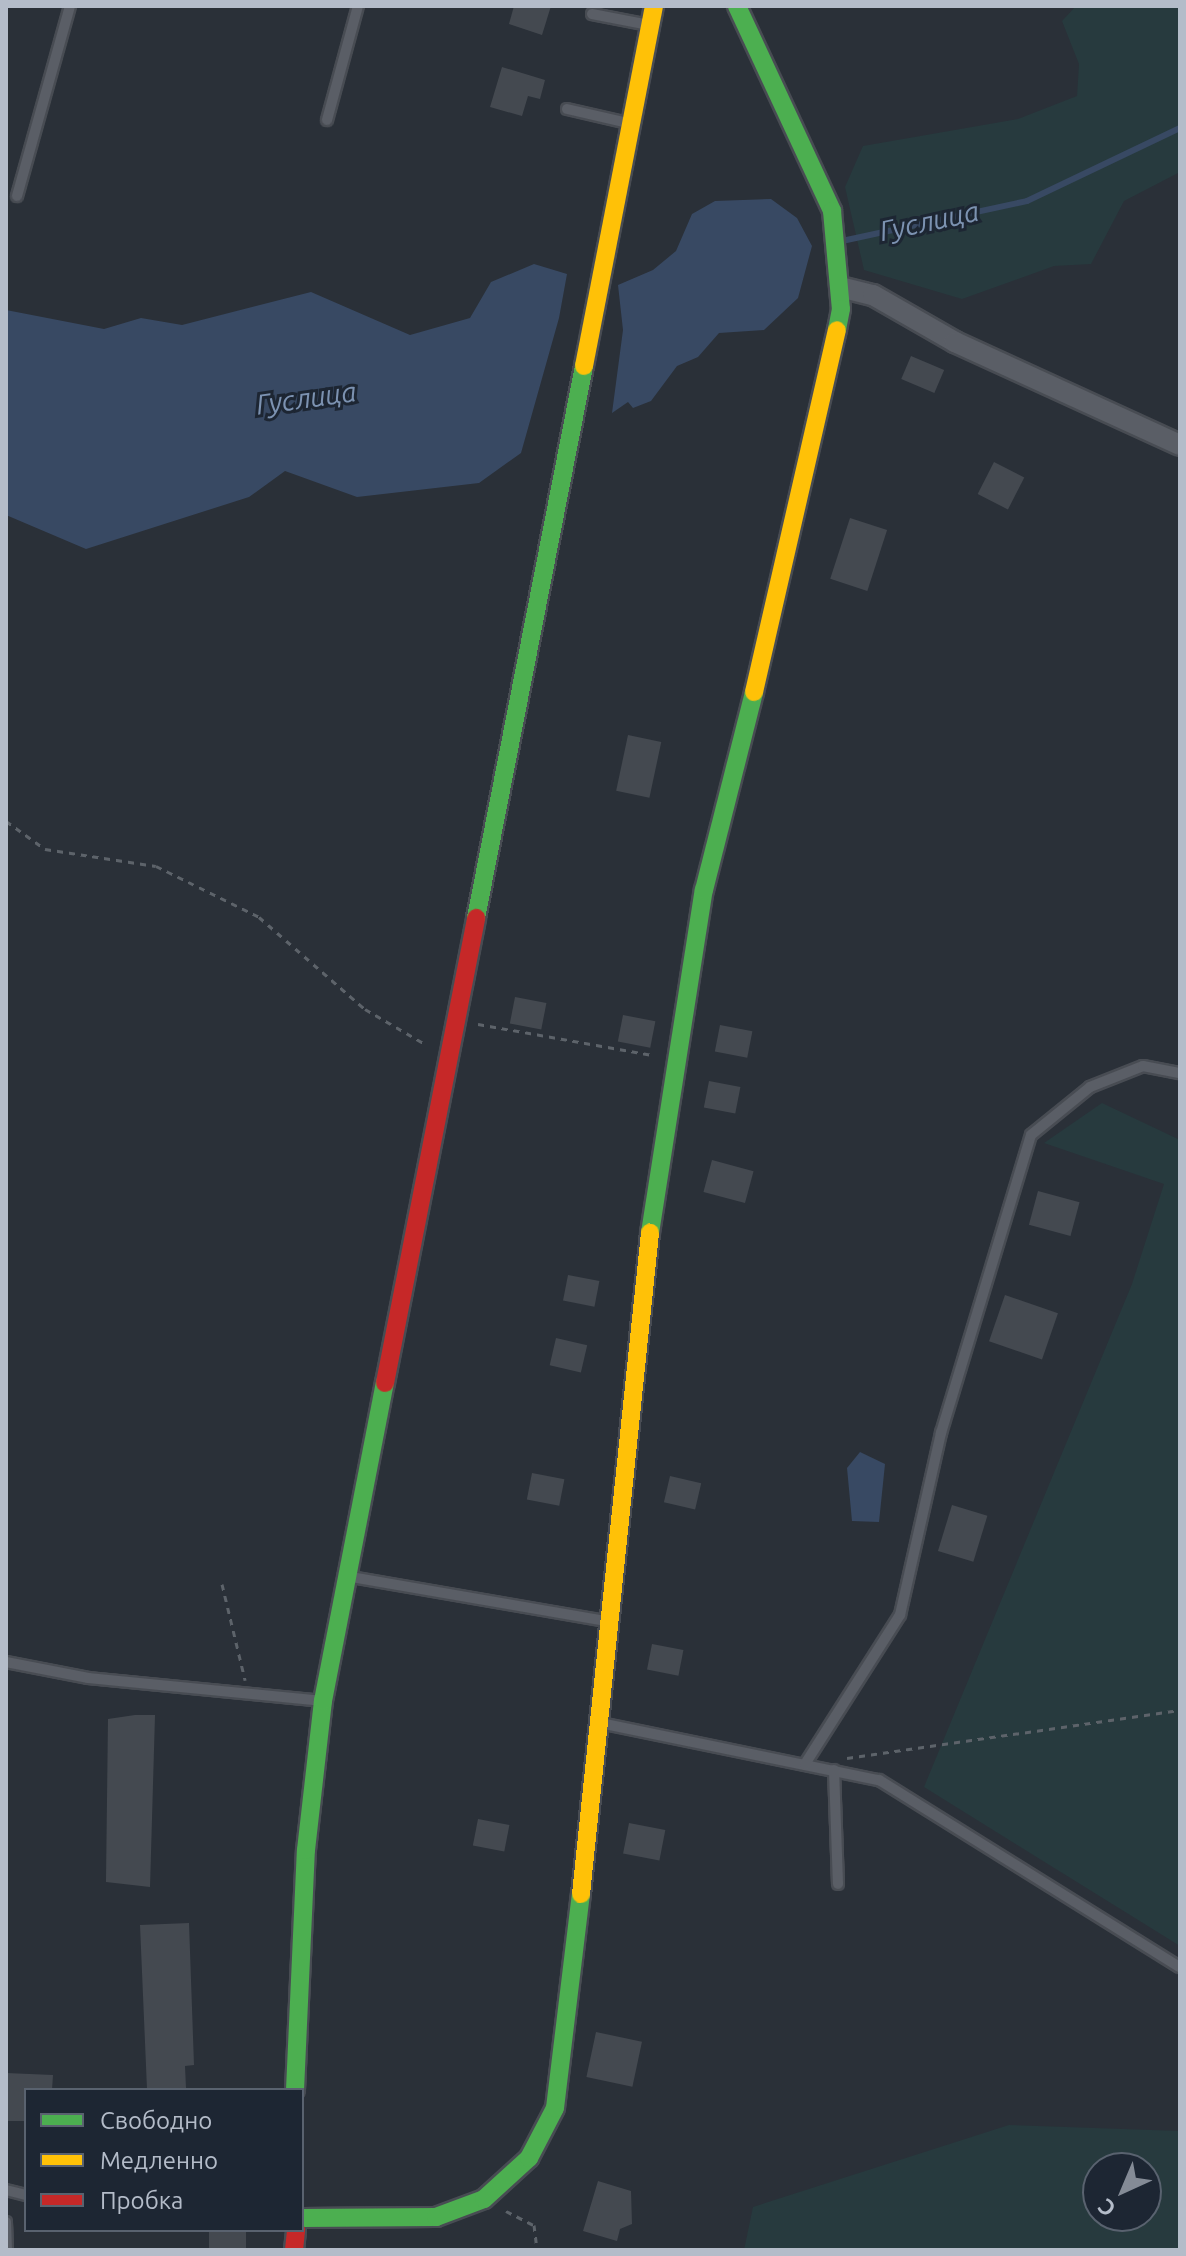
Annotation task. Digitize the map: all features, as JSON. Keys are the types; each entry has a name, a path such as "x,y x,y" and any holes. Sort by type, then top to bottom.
{"street":[{"path":"295,2088 306,1850 323,1701 344,1576 654,6"},
{"path":"304,2218 436,2217 484,2199 529,2158 555,2108 613,1622 646,1261 675,1059 704,890 805,488 841,276 832,211 737,6"},
{"path":"841,276 955,342 1180,445"}],"lane":[{"path":"17,196 70,6"},
{"path":"327,120 358,6"},
{"path":"592,14 650,26"},
{"path":"567,109 631,123"},
{"path":"805,1764 900,1615 941,1433 1031,1135 1090,1087 1143,1066 1180,1073"},
{"path":"344,1576 613,1622"},
{"path":"6,1662 244,1695 323,1701"},
{"path":"602,1723 805,1764 835,1765 879,1780 1180,1967"},
{"path":"835,1765 838,1884"},
{"path":"6,2222 7,2250"}],"path":[{"path":"6,821 45,849 156,866 259,917 365,1009 446,1056"},
{"path":"453,1020 675,1059"},
{"path":"222,1584 245,1675 244,1695"},
{"path":"835,1765 1180,1710"},
{"path":"484,2199 534,2225 537,2250"},
{"path":"1009,2250 1015,2250"}],"green space":[{"path":"1076,6 1180,6 1180,172 1124,201 1091,264 1054,266 962,299 864,270 845,187 863,146 1018,119 1077,96 1079,64 1062,21"},
{"path":"1102,1103 1180,1140 1180,1946 924,1787 1132,1284 1164,1184 1044,1143"},
{"path":"1009,2125 1180,2131 1180,2250 744,2250 753,2207"}],"water":[{"path":"771,199 797,218 812,246 798,298 764,330 719,333 698,357 677,366 651,401 633,408 628,402 612,413 623,330 618,285 653,270 676,251 692,214 715,201"},
{"path":"534,264 567,274 559,318 521,453 479,483 357,497 285,471 249,497 86,549 6,515 6,310 104,329 141,318 182,325 311,292 410,335 470,318 491,282"},
{"path":"860,1452 885,1464 879,1522 852,1521 847,1468"}],"building":[{"path":"514,6 551,6 542,35 509,24"},
{"path":"502,67 545,80 540,99 528,96 522,116 490,107"},
{"path":"911,356 944,370 934,393 901,379"},
{"path":"994,462 1024,477 1008,510 978,494"},
{"path":"850,518 887,530 867,591 830,579"},
{"path":"628,735 661,742 649,798 616,791"},
{"path":"515,997 546,1003 541,1030 510,1024"},
{"path":"623,1015 655,1021 650,1048 618,1042"},
{"path":"720,1025 752,1031 747,1058 715,1052"},
{"path":"709,1081 740,1087 735,1114 704,1108"},
{"path":"712,1160 754,1171 745,1203 703,1192"},
{"path":"1038,1191 1080,1202 1070,1236 1029,1225"},
{"path":"568,1275 599,1281 594,1307 563,1301"},
{"path":"1005,1295 1058,1313 1042,1360 989,1341"},
{"path":"556,1338 587,1345 581,1372 550,1365"},
{"path":"532,1473 564,1479 559,1506 527,1500"},
{"path":"670,1476 701,1483 695,1510 664,1502"},
{"path":"952,1505 987,1516 973,1562 938,1551"},
{"path":"652,1644 683,1650 678,1676 647,1670"},
{"path":"155,1715 150,1887 106,1882 108,1719"},
{"path":"478,1819 509,1825 504,1852 473,1846"},
{"path":"629,1823 665,1830 659,1860 623,1853"},
{"path":"189,1923 194,2065 185,2066 186,2088 147,2088 140,1925"},
{"path":"596,2032 642,2042 632,2087 586,2077"},
{"path":"6,2073 53,2075 52,2088 24,2088 24,2121 6,2121"},
{"path":"598,2181 631,2191 632,2224 620,2229 617,2241 583,2231"},
{"path":"209,2232 246,2232 246,2250 209,2250"}],"waterway":[{"name":"Гуслица","path":"842,241 1027,201 1180,128"}],"traffic: fast":[{"path":"737,6 832,211 841,309 837,330"},
{"path":"476,918 584,366"},
{"path":"650,1233 704,890 754,692"},
{"path":"295,2088 306,1850 323,1701 385,1383"},
{"path":"304,2218 436,2217 484,2199 529,2158 555,2108 581,1894"}],"traffic: slow":[{"path":"584,366 654,6"},
{"path":"754,692 837,330"},
{"path":"581,1894 650,1233"}],"traffic: jam":[{"path":"385,1383 476,918"},
{"path":"294,2250 296,2232"}]}
